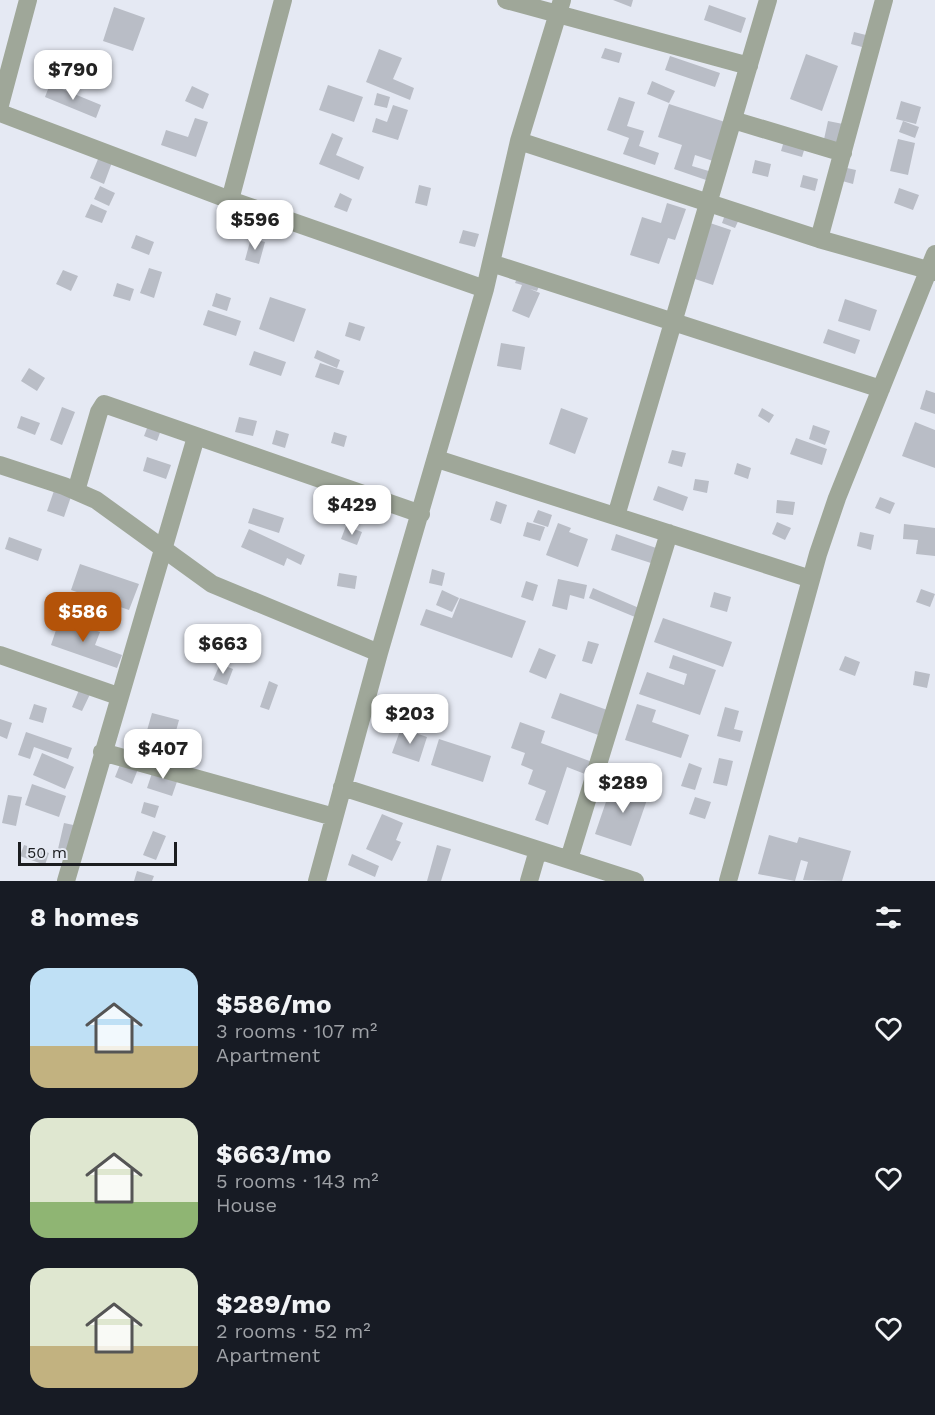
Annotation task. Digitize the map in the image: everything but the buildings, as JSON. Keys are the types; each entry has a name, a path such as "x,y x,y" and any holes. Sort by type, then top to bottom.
{"street":[{"path":"0,105 4,67 28,0"},
{"path":"230,200 283,0"},
{"path":"506,0 560,6 749,66"},
{"path":"616,516 710,204 768,0"},
{"path":"819,239 884,0"},
{"path":"317,881 379,653 437,459 484,289 519,141 560,6"},
{"path":"0,113 230,200 484,289"},
{"path":"733,120 843,153"},
{"path":"519,141 819,239 933,266 837,498 811,579 728,881"},
{"path":"491,263 674,320 881,389"},
{"path":"76,491 99,412 104,404 421,514"},
{"path":"66,881 118,696 164,549 196,436"},
{"path":"437,459 811,579"},
{"path":"0,465 96,500 212,584 379,653"},
{"path":"568,859 669,533"},
{"path":"0,655 118,696"},
{"path":"102,752 334,817"},
{"path":"342,788 635,881"},
{"path":"529,881 538,850"}]}
